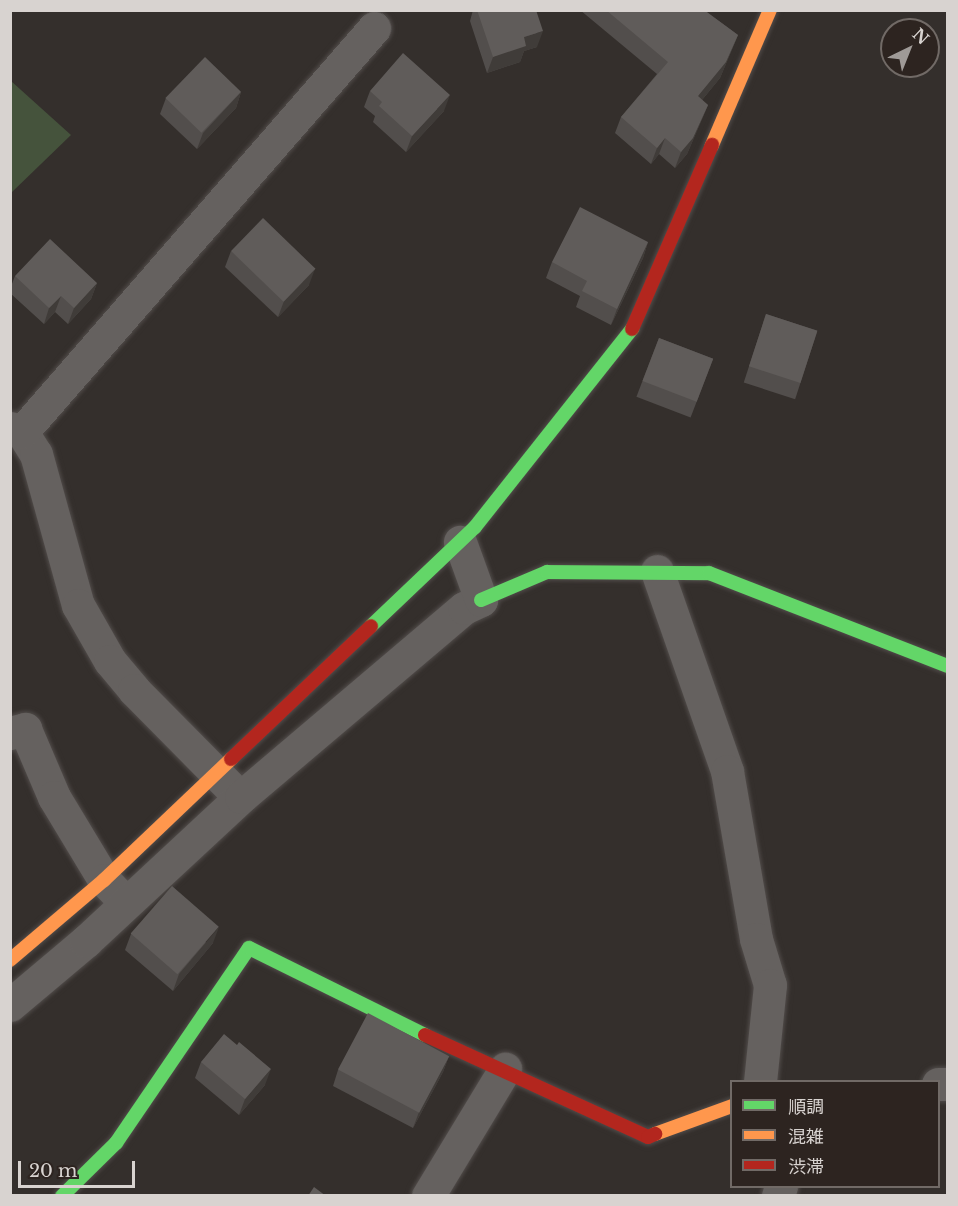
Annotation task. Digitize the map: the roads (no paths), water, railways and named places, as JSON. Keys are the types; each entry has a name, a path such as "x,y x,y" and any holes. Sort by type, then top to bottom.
{"street":[{"path":"10,960 104,880 213,773 476,527 633,328 770,10"},
{"path":"241,797 213,773 116,669 78,605 36,454 16,430 374,28"},
{"path":"460,542 482,600"},
{"path":"657,571 727,771 756,939 770,985 760,1080"},
{"path":"10,1005 127,904 241,797 464,608 547,572 709,573 948,666"},
{"path":"10,733 25,729 54,797 104,880 127,904"},
{"path":"62,1196 116,1143 249,948 405,1026 505,1069 648,1137 730,1107"},
{"path":"428,1196 505,1069"}]}
